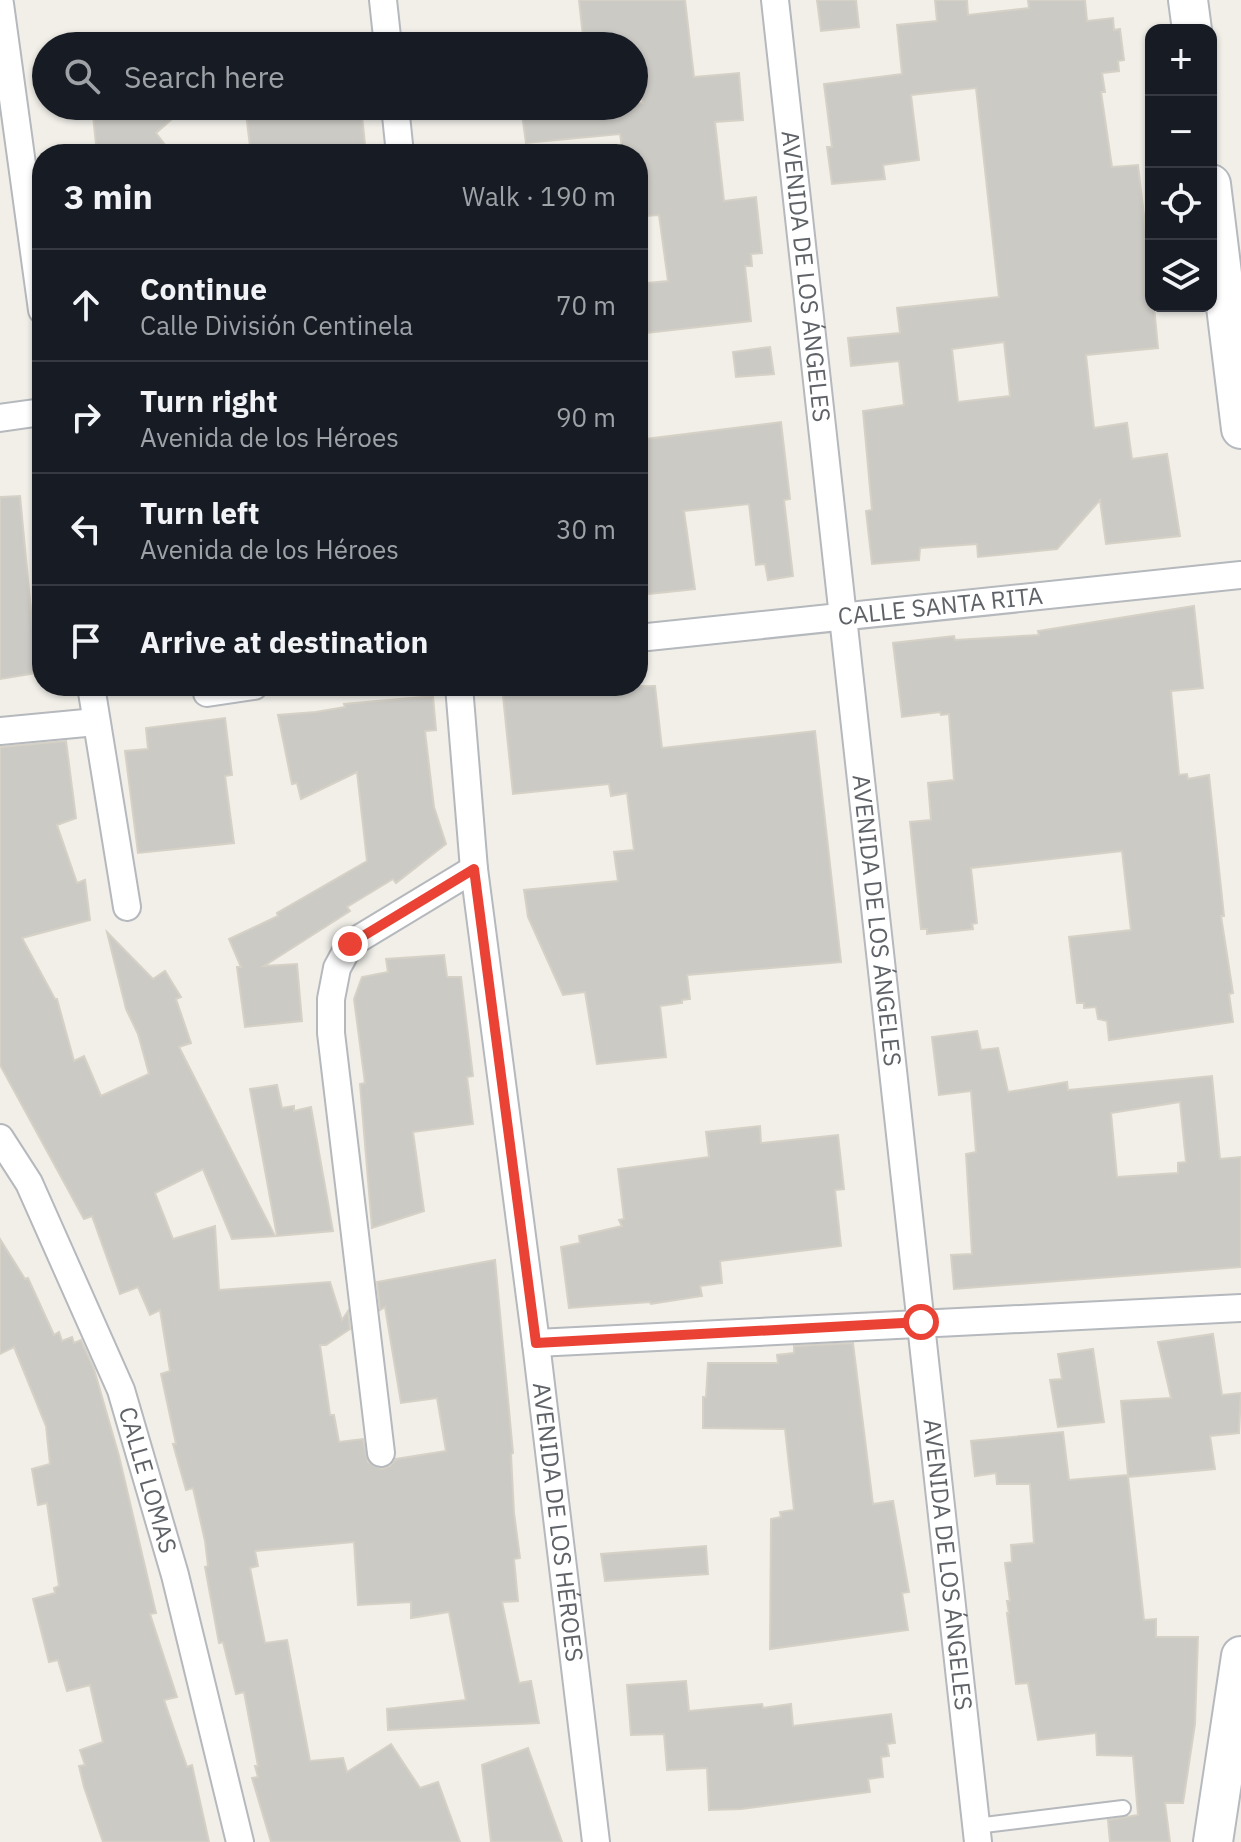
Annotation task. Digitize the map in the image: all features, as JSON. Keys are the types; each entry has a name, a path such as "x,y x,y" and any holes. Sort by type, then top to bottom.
{"main road":[{"path":"1188,0 1191,24"},
{"path":"1217,233 1241,429"},
{"path":"1213,1842 1237,1709 1241,1656"}],"street":[{"path":"383,0 386,32"},
{"name":"AVENIDA DE LOS ÁNGELES","path":"775,0 977,1834"},
{"path":"0,4 32,237"},
{"path":"396,120 399,144"},
{"path":"0,418 32,413"},
{"name":"CALLE SANTA RITA","path":"648,637 844,619 1241,575"},
{"path":"92,696 127,907"},
{"name":"AVENIDA DE LOS HÉROES","path":"460,696 474,869 536,1343 596,1842"},
{"path":"0,731 96,722"},
{"path":"381,1453 331,1033 331,999 337,968 350,944 474,869"},
{"name":"CALLE LOMAS","path":"0,1138 29,1183 121,1390 175,1575 240,1842"},
{"path":"536,1343 1241,1308"}],"lane":[{"path":"977,1834 1123,1808"}],"building":[{"path":"579,0 685,0 694,77 739,73 743,120 715,122 724,201 756,197 762,253 751,254 752,266 745,266 751,321 648,333 648,283 668,281 659,215 648,216 648,144 622,144 620,134 526,143 523,120 648,120 648,32 582,32"},
{"path":"817,0 856,0 859,27 821,31"},
{"path":"935,0 967,0 968,15 1029,8 1028,0 1085,0 1087,21 1113,18 1114,30 1120,29 1124,60 1118,61 1119,71 1102,73 1105,92 1101,92 1112,167 1138,165 1145,224 1145,312 1155,312 1158,348 1086,355 1094,428 1127,423 1132,459 1167,454 1180,536 1106,544 1100,500 1057,549 978,557 977,544 920,548 919,560 872,564 866,511 872,510 863,411 904,405 899,361 851,366 848,338 900,333 897,308 999,297 976,88 911,95 919,160 883,165 885,179 832,184 827,147 832,147 824,84 902,74 897,25 937,21","holes":["1004,342 1010,396 958,402 952,349"]},
{"path":"93,120 171,120 156,133 164,144 96,144"},
{"path":"247,120 362,120 365,144 250,144"},
{"path":"770,347 774,374 736,377 733,352"},
{"path":"781,422 790,499 784,500 793,576 768,580 765,564 756,565 749,504 684,511 695,589 649,594 648,439"},
{"path":"20,496 32,621 32,674 0,679 0,497"},
{"path":"1194,606 1203,688 1171,691 1179,775 1187,774 1188,779 1209,775 1224,916 1221,916 1233,993 1229,994 1233,1022 1109,1040 1107,1021 1098,1019 1096,1007 1084,1008 1084,1003 1077,1003 1069,937 1131,930 1122,851 971,868 977,923 972,924 973,929 927,934 927,929 921,929 910,822 931,820 928,783 954,780 949,714 941,715 940,712 902,717 893,643 954,636 955,640 1039,635 1038,631"},
{"path":"648,686 655,686 662,748 815,731 841,962 687,975 690,999 660,1006 666,1057 597,1064 585,992 563,995 528,917 524,890 618,881 614,852 634,850 627,793 611,796 609,784 513,794 503,696 648,696"},
{"path":"433,696 436,730 425,731 434,807 446,844 396,883 393,879 347,907 350,911 264,966 297,964 302,1021 245,1027 237,967 241,967 229,939 278,916 277,913 367,861 357,772 301,799 297,783 292,784 278,715 316,712 345,707 344,704"},
{"path":"225,718 232,775 225,776 234,843 138,853 125,751 148,749 146,728"},
{"path":"66,741 76,818 57,825 77,883 85,880 90,920 22,938 57,999 74,1061 84,1056 101,1096 149,1074 138,1034 126,1009 107,932 153,979 165,971 181,997 176,999 191,1043 179,1047 275,1236 232,1239 203,1169 155,1193 173,1239 215,1226 219,1290 330,1282 342,1320 348,1311 350,1329 326,1345 320,1345 330,1415 334,1415 339,1442 363,1439 368,1462 382,1469 396,1459 446,1451 437,1398 401,1403 385,1307 380,1310 377,1282 495,1260 520,1558 514,1559 518,1601 502,1602 519,1683 531,1681 539,1723 388,1730 387,1709 466,1700 449,1612 411,1618 411,1602 358,1605 354,1542 255,1551 258,1566 250,1568 265,1643 287,1640 310,1761 343,1758 347,1772 391,1744 420,1788 438,1782 460,1842 271,1842 252,1778 258,1777 255,1766 258,1766 244,1692 236,1694 223,1642 219,1643 205,1567 208,1566 205,1541 193,1488 186,1490 173,1444 176,1444 161,1374 170,1371 160,1310 150,1315 138,1287 120,1294 92,1216 84,1219 0,1065 0,747"},
{"path":"444,955 447,977 461,977 473,1076 467,1077 473,1124 413,1132 424,1211 372,1228 360,1084 365,1083 354,999 362,977 388,972 386,959"},
{"path":"977,1031 981,1050 998,1048 1008,1092 1067,1082 1068,1090 1212,1076 1220,1159 1241,1157 1241,1267 954,1289 951,1255 972,1254 966,1154 976,1152 971,1091 939,1095 932,1037","holes":["1180,1102 1186,1162 1178,1163 1178,1173 1117,1177 1111,1113"]},
{"path":"277,1085 282,1108 294,1106 294,1111 311,1107 333,1231 277,1236 250,1089"},
{"path":"760,1126 761,1143 838,1135 844,1189 835,1190 841,1246 720,1261 722,1283 700,1286 702,1296 651,1304 569,1308 561,1247 580,1243 579,1236 622,1226 619,1220 624,1219 618,1169 709,1157 706,1132"},
{"path":"0,1239 25,1279 28,1278 54,1335 59,1332 62,1341 72,1337 74,1343 81,1340 94,1369 119,1456 156,1613 150,1614 177,1697 164,1700 187,1767 192,1765 209,1842 103,1842 79,1766 85,1765 80,1750 103,1742 90,1685 67,1691 58,1660 49,1662 33,1599 55,1593 54,1588 59,1586 47,1503 38,1505 32,1469 50,1464 46,1426 14,1347 0,1354"},
{"path":"1213,1334 1222,1395 1241,1393 1239,1433 1210,1436 1215,1469 1128,1477 1144,1620 1156,1619 1156,1637 1198,1637 1195,1724 1183,1803 1165,1803 1170,1842 1110,1842 1108,1820 1138,1815 1133,1756 1097,1755 1096,1733 1038,1740 1028,1683 1016,1684 1007,1613 1007,1601 1010,1601 1005,1563 1012,1562 1011,1545 1034,1543 1030,1484 997,1484 996,1473 975,1476 971,1441 1063,1432 1069,1480 1128,1475 1121,1401 1171,1398 1158,1342"},
{"path":"853,1343 873,1504 893,1501 909,1592 902,1593 908,1630 770,1649 771,1519 781,1517 780,1512 794,1510 785,1429 703,1428 708,1363 778,1363 777,1355 794,1353 794,1346"},
{"path":"1093,1349 1104,1422 1058,1427 1050,1380 1062,1379 1058,1354"},
{"path":"706,1546 708,1574 605,1581 601,1554"},
{"path":"686,1681 689,1711 791,1704 793,1726 891,1714 895,1743 887,1744 889,1756 881,1757 883,1777 868,1779 870,1792 741,1809 709,1810 707,1768 667,1770 664,1734 631,1735 627,1685"},
{"path":"528,1748 562,1842 491,1842 482,1765"}],"route":[{"path":"350,944 474,869 536,1343 921,1322"}]}
